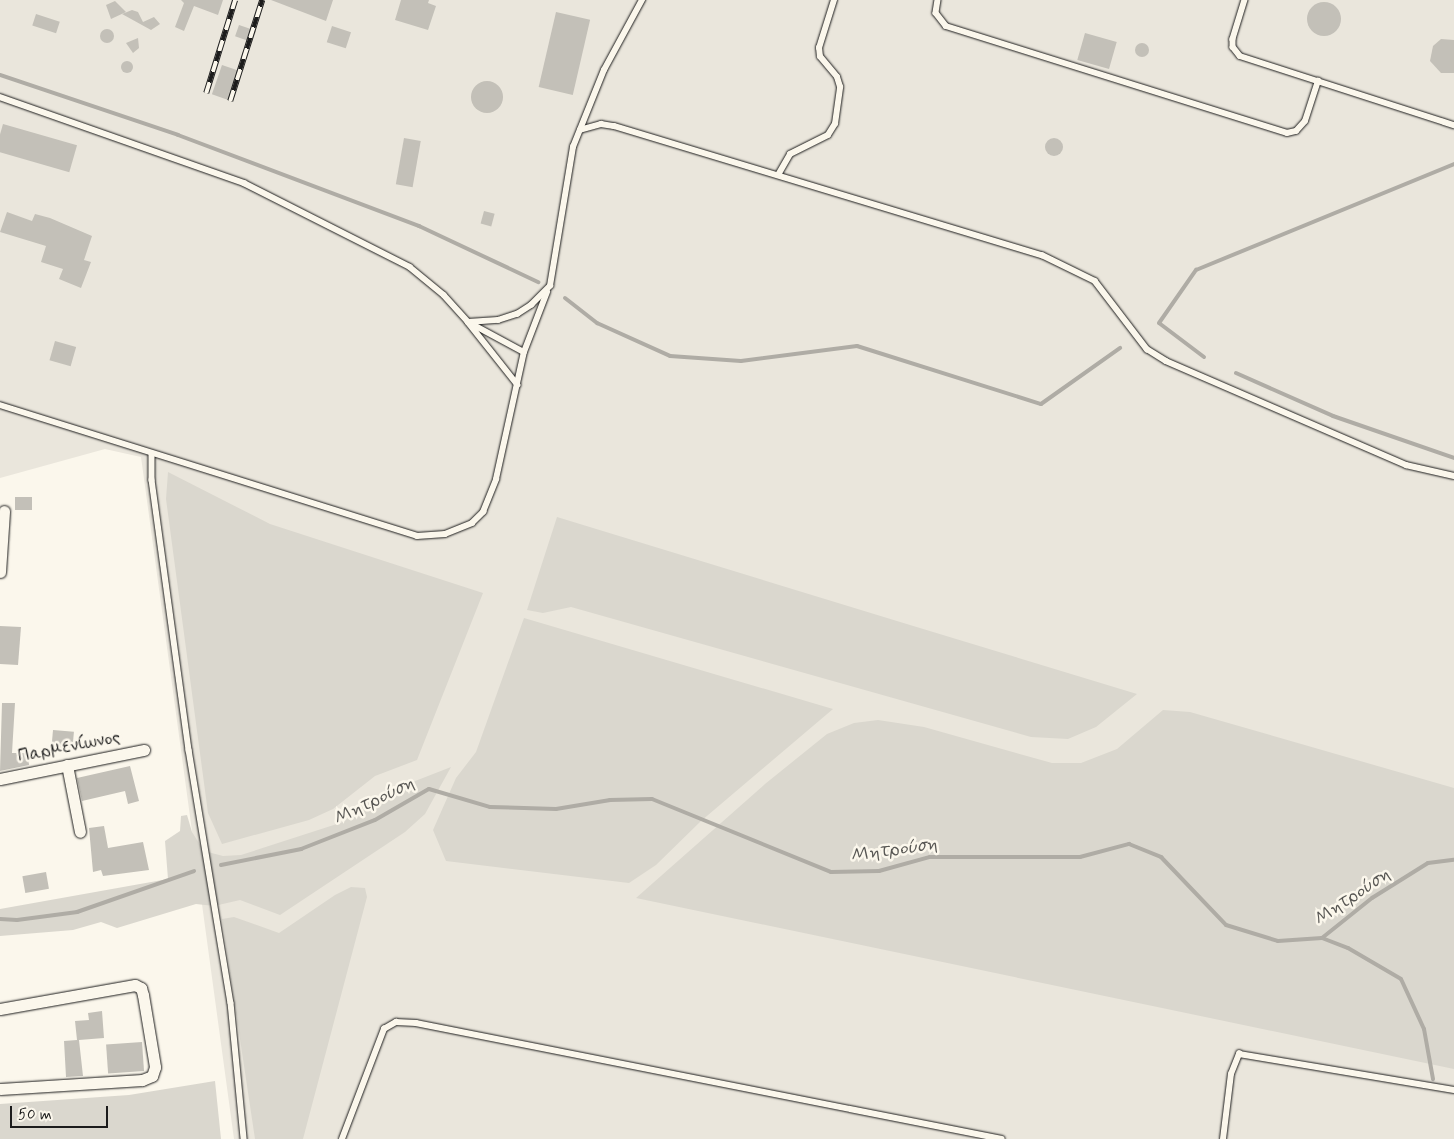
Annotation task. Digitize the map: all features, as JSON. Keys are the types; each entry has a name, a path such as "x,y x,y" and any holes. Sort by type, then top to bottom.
{"street":[{"path":"0,572 4,511"},
{"name":"Παρμενίωνος","path":"0,779 144,750"},
{"path":"67,765 80,832"},
{"path":"0,1009 135,986 141,988 155,1067 152,1076 142,1080 0,1089"}],"lane":[{"path":"0,405 417,536 438,536 472,523 483,512 496,479 524,352 535,316 550,286 573,147 604,70 642,0"},
{"path":"778,175 790,154 828,135 836,124 840,87 837,77 820,57 819,48 834,0"},
{"path":"938,0 936,13 946,26 1287,133 1296,131 1305,121 1318,81"},
{"path":"1245,0 1233,39 1233,47 1240,56 1454,125"},
{"path":"0,97 244,183 334,226 410,267 444,295 518,385"},
{"path":"580,130 601,124 614,126 1042,255 1073,268 1095,281 1147,349 1166,361 1406,465 1454,476"},
{"path":"468,322 517,314 550,286"},
{"path":"468,322 524,352"},
{"path":"152,454 152,480 189,750 231,1003 244,1139"},
{"path":"342,1139 384,1029 396,1022 416,1023 1002,1139"},
{"path":"1223,1139 1231,1074 1239,1054 1454,1090"}],"shaded area":[{"path":"0,0 1454,0 1454,1139 234,1139 141,457 105,449 0,478"},
{"path":"168,472 270,524 483,593 417,760 375,776 333,809 309,820 222,844 208,813 166,499"},
{"path":"557,517 1137,694 1096,727 1068,739 1031,737 571,607 543,613 527,610"},
{"path":"524,618 833,709 701,821 656,865 629,883 446,861 433,830 456,778 476,752"},
{"path":"1163,710 1190,712 1454,788 1454,1069 636,898 765,784 827,734 854,723 878,720 924,727 1052,763 1081,763 1117,749"},
{"path":"451,767 425,814 405,832 280,915 240,900 214,906 196,904 117,928 101,922 73,930 0,936 0,909 168,879 165,841 180,831 181,816 187,815 192,832 204,851 223,856 241,855 343,822 364,804 387,792"},
{"path":"351,887 365,888 367,897 303,1139 255,1139 222,919 234,917 279,933 335,895"},
{"path":"215,1081 221,1139 0,1139 0,1104 129,1095"}],"building":[{"path":"181,0 223,0 218,15 194,6 184,31 175,27 184,3"},
{"path":"271,0 333,0 326,21"},
{"path":"401,0 429,0 428,3 436,6 428,30 395,20"},
{"path":"115,1 126,12 111,19 106,5"},
{"path":"1324,2 1336,7 1341,19 1336,31 1324,36 1312,31 1307,19 1312,7"},
{"path":"132,10 138,12 143,22 154,17 160,24 151,30 122,14"},
{"path":"556,12 590,20 573,95 539,87"},
{"path":"36,14 60,22 56,33 32,25"},
{"path":"239,25 256,31 252,42 235,36"},
{"path":"332,26 351,32 346,48 327,42"},
{"path":"107,29 112,31 114,36 112,41 107,43 102,41 100,36 102,31"},
{"path":"1085,33 1117,42 1109,69 1077,60"},
{"path":"138,38 139,48 133,53 126,43"},
{"path":"1441,39 1454,40 1454,73 1441,73 1430,61 1433,46"},
{"path":"1142,43 1147,45 1149,50 1147,55 1142,57 1137,55 1135,50 1137,45"},
{"path":"129,61 132,62 132,72 125,73 122,72 121,65 122,62"},
{"path":"222,65 239,71 229,100 212,94"},
{"path":"487,81 493,82 498,86 502,91 502,103 498,108 493,112 487,113 481,112 476,108 472,103 471,97 472,91 476,86 481,82"},
{"path":"3,124 77,145 69,172 0,152 0,134"},
{"path":"404,138 421,141 413,187 396,184"},
{"path":"1054,138 1060,141 1063,147 1060,153 1054,156 1048,153 1045,147 1048,141"},
{"path":"484,211 495,214 491,226 481,224"},
{"path":"7,212 32,221 35,214 50,218 92,236 84,260 91,262 81,288 59,279 63,269 41,262 46,246 0,232"},
{"path":"55,341 76,347 71,366 49,360"},
{"path":"15,497 32,497 32,510 15,510"},
{"path":"0,626 21,627 18,665 0,664"},
{"path":"2,703 15,703 12,753 28,753 29,765 0,771"},
{"path":"53,730 74,732 72,749 52,747"},
{"path":"130,766 139,801 128,804 125,791 82,801 77,778"},
{"path":"104,826 108,848 143,842 149,870 103,876 101,870 93,872 89,828"},
{"path":"46,872 49,889 25,893 22,876"},
{"path":"102,1011 104,1038 79,1040 83,1076 66,1077 64,1041 77,1040 75,1021 89,1020 88,1013"},
{"path":"142,1042 144,1071 108,1073 106,1045"}],"waterway":[{"path":"0,75 178,135 419,226 538,282"},
{"path":"1204,357 1159,323 1196,270 1454,164"},
{"path":"565,298 597,323 670,356 741,361 857,346 1041,404 1120,348"},
{"path":"1236,373 1333,416 1454,458"},
{"name":"Μητρούση","path":"221,865 301,849 375,820 429,789 490,807 556,809 610,800 652,799 831,872 879,871 930,857 1080,857 1129,844 1161,857 1226,925 1278,941 1322,938 1372,898 1428,863 1454,860"},
{"name":"Μητρούση","path":"0,919 17,920 77,912 194,871"},
{"path":"1322,938 1348,948 1401,979 1424,1029 1433,1079"}],"railway":[{"path":"206,93 235,0"},
{"path":"230,101 262,0"}]}
